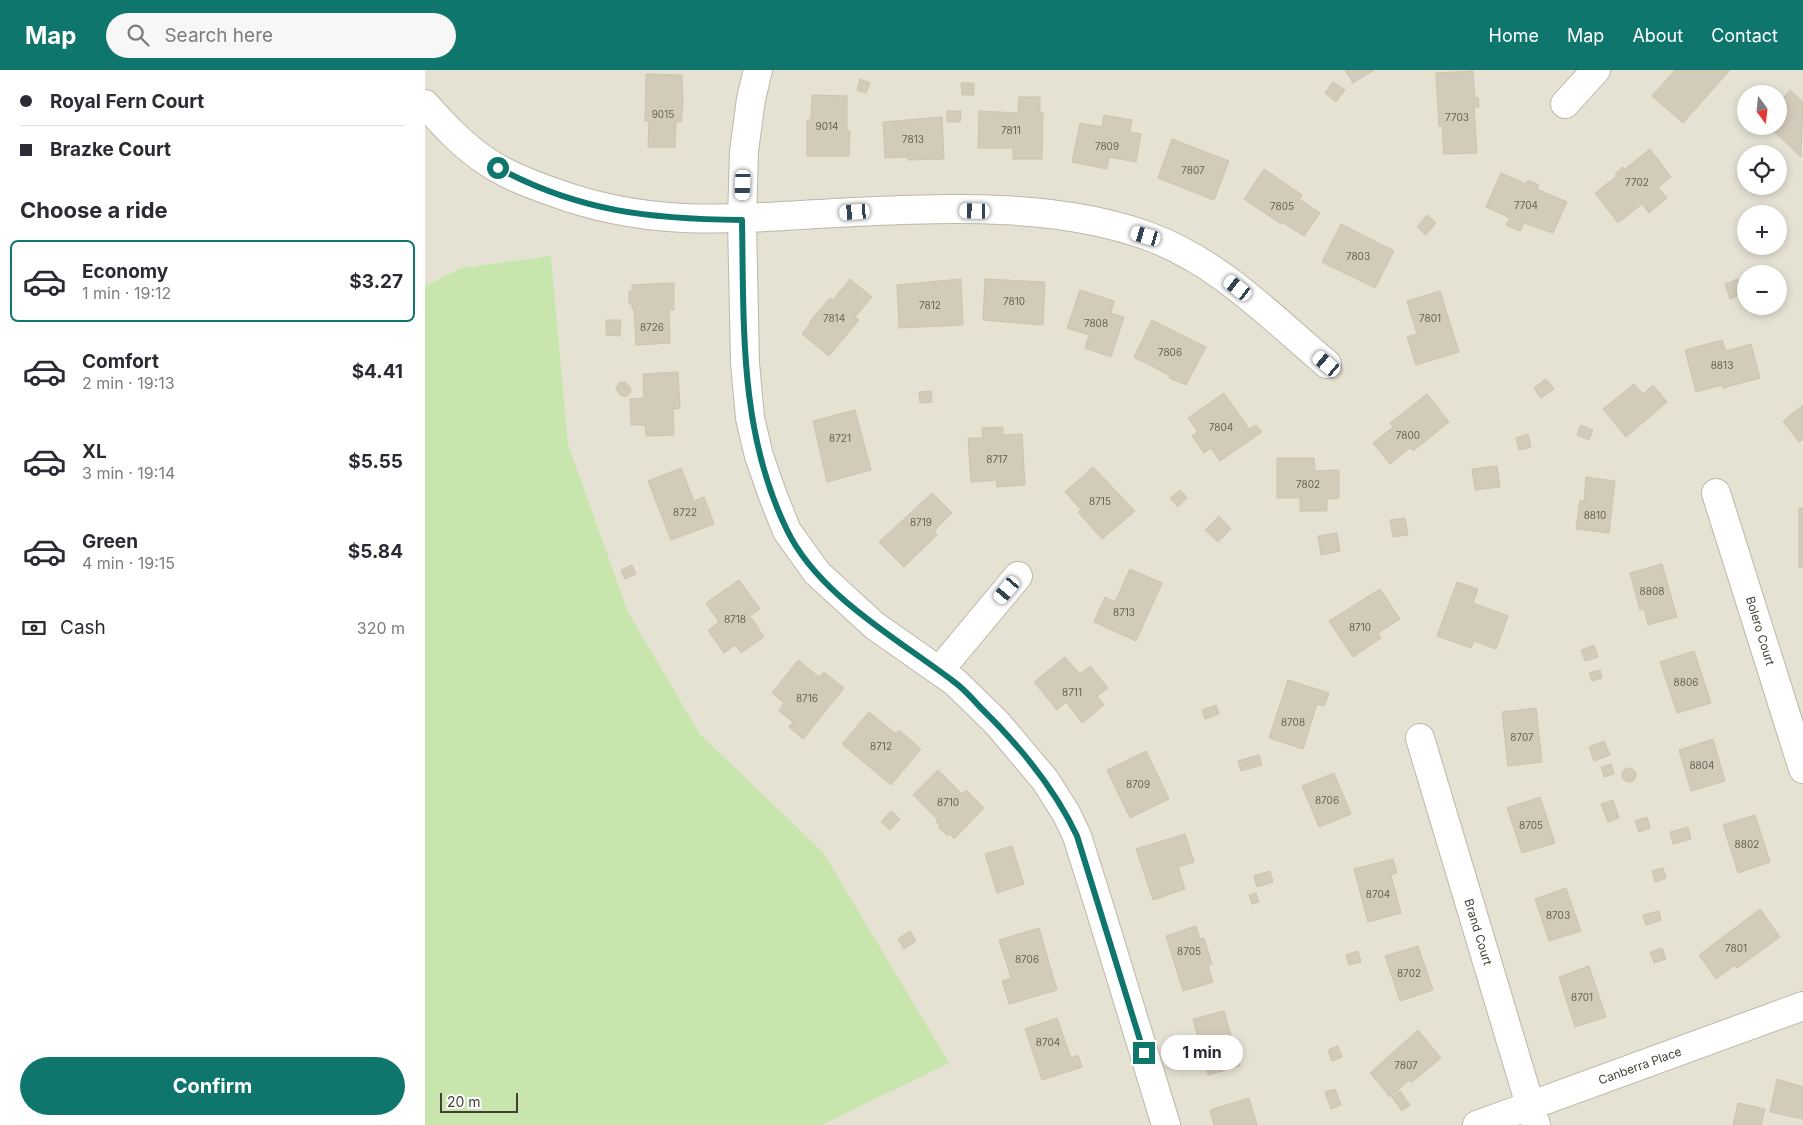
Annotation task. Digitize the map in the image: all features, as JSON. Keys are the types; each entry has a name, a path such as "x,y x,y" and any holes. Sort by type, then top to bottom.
{"street":[{"path":"758,70 744,151 742,220 745,363 750,418 759,456 787,531 817,573 875,626 955,682 997,723 1045,780 1066,813 1077,836 1166,1125"},
{"path":"1565,104 1596,70"},
{"path":"425,104 444,125 485,161 524,181 574,200 623,213 687,219 742,220 855,212 957,210 1028,212 1069,217 1107,225 1155,239 1213,268 1327,364"},
{"name":"Bolero Court","path":"1716,493 1803,769"},
{"path":"939,671 1018,576"},
{"name":"Brand Court","path":"1420,738 1533,1115"},
{"name":"Canberra Place","path":"1477,1125 1533,1115 1803,1006"}],"shaded area":[{"path":"425,70 1803,70 1803,1125 822,1125 948,1063 823,852 700,734 628,612 568,444 551,257 461,268 425,286"}],"green space":[{"path":"551,256 568,444 628,612 700,734 823,852 949,1063 822,1125 425,1125 425,286 461,268"}],"building":[{"path":"1345,70 1374,70 1353,83"},
{"path":"1675,70 1730,70 1683,123 1652,96"},
{"path":"1473,71 1475,98 1478,97 1479,107 1474,107 1477,153 1444,154 1442,126 1439,126 1436,73"},
{"path":"646,74 682,75 683,106 681,122 676,122 675,147 648,147 649,121 645,121"},
{"path":"860,79 870,83 866,93 857,90"},
{"path":"1333,82 1345,90 1336,102 1325,93"},
{"path":"961,83 974,83 974,95 962,95"},
{"path":"1790,90 1803,102 1801,157 1778,135 1787,135 1787,94"},
{"path":"812,95 847,96 847,131 850,131 849,156 807,156 807,120 811,120"},
{"path":"1019,97 1040,97 1040,113 1043,113 1042,159 1013,159 1013,148 978,148 979,111 1018,113"},
{"path":"947,111 961,111 960,122 947,122"},
{"path":"1104,115 1132,120 1130,132 1141,134 1136,162 1109,157 1107,169 1072,162 1080,123 1102,127"},
{"path":"942,117 944,159 908,160 908,157 885,158 883,122"},
{"path":"1172,139 1229,161 1214,200 1158,178"},
{"path":"1650,149 1671,177 1658,187 1667,198 1649,213 1642,204 1618,223 1595,193 1617,176 1615,174 1623,167 1625,169"},
{"path":"1264,169 1302,195 1299,199 1320,213 1304,236 1282,222 1281,224 1244,199"},
{"path":"1501,173 1526,184 1528,180 1539,185 1537,189 1567,202 1553,233 1524,223 1520,231 1506,225 1510,218 1486,207"},
{"path":"1427,215 1436,223 1426,235 1417,227"},
{"path":"1341,224 1394,251 1375,288 1322,262"},
{"path":"850,279 872,297 855,317 859,320 829,356 802,334 810,321 830,298 833,300"},
{"path":"961,279 963,325 899,328 897,285"},
{"path":"985,279 1045,282 1043,325 983,320"},
{"path":"1737,279 1737,296 1730,299 1725,284"},
{"path":"674,283 674,310 669,310 670,343 636,345 634,309 632,309 632,304 629,304 629,291 632,291 632,285"},
{"path":"1080,290 1114,301 1111,313 1124,317 1111,357 1085,348 1089,335 1067,328"},
{"path":"1440,291 1459,352 1416,365 1407,337 1417,334 1407,301"},
{"path":"606,320 621,320 620,336 606,335"},
{"path":"1152,320 1206,347 1186,385 1169,378 1170,376 1165,373 1134,357"},
{"path":"1722,340 1726,351 1751,344 1760,378 1723,388 1722,385 1696,392 1685,350"},
{"path":"678,372 680,408 673,409 674,435 646,436 645,425 631,425 630,399 644,398 643,374"},
{"path":"1546,379 1554,389 1541,398 1534,388"},
{"path":"625,382 630,387 631,392 626,397 620,395 616,389 619,383"},
{"path":"1634,384 1643,394 1653,385 1667,402 1626,437 1603,409"},
{"path":"931,391 932,402 920,403 919,392"},
{"path":"1224,393 1249,429 1256,425 1262,432 1220,461 1211,448 1204,453 1192,436 1198,432 1188,418"},
{"path":"1427,394 1449,422 1413,451 1410,448 1390,464 1373,443 1393,427 1390,423"},
{"path":"1803,405 1803,439 1799,442 1783,421"},
{"path":"855,410 871,470 827,482 813,421"},
{"path":"1581,425 1593,430 1589,440 1577,435"},
{"path":"1003,427 1003,435 1022,434 1025,485 997,487 996,480 971,482 968,438 983,438 982,428"},
{"path":"1528,434 1531,447 1519,450 1516,438"},
{"path":"1277,458 1314,458 1315,471 1339,470 1339,498 1327,499 1327,511 1300,511 1300,498 1277,498"},
{"path":"1497,466 1500,487 1475,490 1472,469"},
{"path":"1093,467 1135,511 1102,539 1078,512 1081,510 1065,492"},
{"path":"681,468 694,501 704,497 714,524 671,540 648,481"},
{"path":"1586,477 1615,481 1609,533 1576,529 1580,500 1584,501"},
{"path":"1180,490 1187,498 1178,507 1170,498"},
{"path":"932,493 952,513 934,531 937,535 904,567 879,542"},
{"path":"1799,508 1803,508 1803,567 1799,567"},
{"path":"1219,516 1231,529 1218,542 1205,530"},
{"path":"1405,518 1408,535 1393,537 1390,520"},
{"path":"1337,533 1340,551 1321,555 1318,536"},
{"path":"1662,564 1677,617 1648,625 1644,609 1640,610 1630,573"},
{"path":"632,565 636,574 625,579 621,570"},
{"path":"1130,569 1162,583 1136,641 1094,622 1105,597 1115,602"},
{"path":"739,580 760,609 750,616 764,637 741,653 735,645 724,653 708,630 719,622 706,603"},
{"path":"1457,582 1478,589 1473,603 1508,616 1496,649 1474,641 1471,648 1437,636"},
{"path":"1380,589 1400,619 1378,633 1381,638 1353,657 1329,621"},
{"path":"1594,645 1598,657 1585,661 1581,650"},
{"path":"1694,651 1711,703 1677,713 1660,662"},
{"path":"1065,657 1080,674 1090,666 1108,688 1097,696 1104,705 1082,723 1066,702 1057,710 1034,682"},
{"path":"798,660 819,677 824,672 844,688 803,739 789,727 793,722 779,711 784,703 772,693"},
{"path":"1600,670 1602,678 1592,681 1589,673"},
{"path":"1288,680 1329,693 1324,706 1317,704 1303,749 1269,738"},
{"path":"1216,705 1219,714 1205,719 1202,710"},
{"path":"1536,708 1542,762 1508,766 1502,712"},
{"path":"869,712 896,734 899,730 921,749 891,785 842,744"},
{"path":"1713,739 1725,781 1691,791 1679,750"},
{"path":"1604,741 1610,755 1594,761 1589,747"},
{"path":"1146,751 1169,799 1130,818 1107,770"},
{"path":"1259,755 1262,765 1241,771 1238,761"},
{"path":"1611,764 1614,774 1604,777 1601,767"},
{"path":"1626,768 1632,768 1636,775 1632,782 1626,782 1622,778 1622,772"},
{"path":"938,770 962,794 966,790 984,808 954,839 950,834 948,836 939,828 940,826 936,821 938,820 913,795"},
{"path":"1334,773 1351,814 1319,827 1302,786"},
{"path":"1540,797 1555,843 1522,853 1507,808"},
{"path":"1613,800 1619,818 1608,822 1601,804"},
{"path":"891,811 900,819 890,830 881,822"},
{"path":"1755,815 1770,862 1738,873 1723,825"},
{"path":"1647,817 1650,828 1639,832 1635,821"},
{"path":"1688,827 1691,839 1673,844 1670,832"},
{"path":"1185,834 1194,862 1178,867 1185,889 1153,900 1136,849"},
{"path":"1012,846 1024,884 997,893 985,854"},
{"path":"1393,859 1397,873 1391,875 1401,913 1368,922 1354,869"},
{"path":"1663,868 1666,878 1655,882 1652,871"},
{"path":"1270,871 1273,882 1257,887 1254,876"},
{"path":"1566,888 1581,931 1549,941 1535,899"},
{"path":"1256,893 1259,902 1252,904 1249,895"},
{"path":"1760,909 1780,937 1737,968 1735,965 1716,979 1699,955"},
{"path":"1659,911 1661,920 1646,925 1643,915"},
{"path":"1196,926 1200,939 1204,938 1212,964 1208,965 1213,982 1183,991 1166,936"},
{"path":"1039,928 1057,990 1009,1004 1002,981 1011,978 999,940"},
{"path":"910,931 916,941 904,949 898,939"},
{"path":"1418,946 1433,990 1400,1001 1385,956"},
{"path":"1662,948 1666,959 1654,963 1650,952"},
{"path":"1358,951 1361,962 1349,965 1346,955"},
{"path":"1589,966 1606,1017 1575,1027 1559,977"},
{"path":"1224,1011 1240,1066 1208,1075 1193,1019"},
{"path":"1057,1018 1071,1058 1078,1055 1082,1067 1042,1080 1025,1029"},
{"path":"1418,1030 1441,1058 1412,1082 1409,1080 1390,1097 1370,1073"},
{"path":"1338,1046 1342,1057 1332,1061 1328,1050"},
{"path":"1777,1079 1803,1087 1803,1119 1770,1112"},
{"path":"1335,1089 1341,1105 1331,1109 1325,1092"},
{"path":"1400,1091 1410,1105 1402,1111 1392,1097"},
{"path":"1249,1098 1257,1125 1214,1125 1210,1110"},
{"path":"1738,1103 1765,1109 1761,1125 1733,1125"}],"route":[{"path":"498,168 524,181 574,200 623,213 687,219 742,220 745,363 750,418 759,456 787,531 801,554 817,573 875,626 955,682 997,723 1045,780 1066,813 1077,836 1144,1053"}]}
